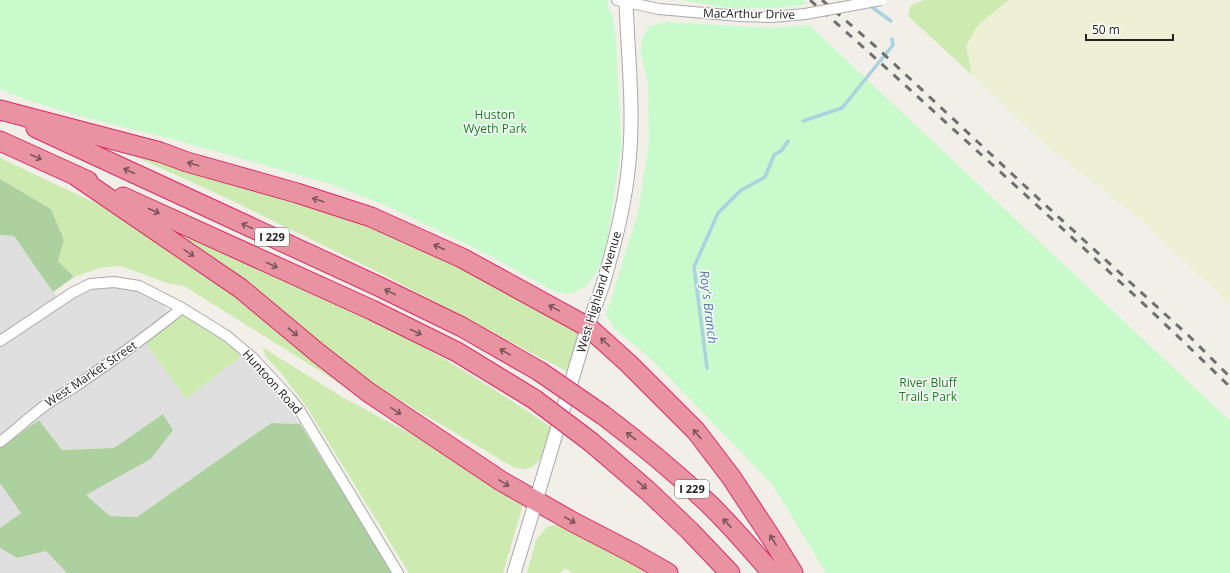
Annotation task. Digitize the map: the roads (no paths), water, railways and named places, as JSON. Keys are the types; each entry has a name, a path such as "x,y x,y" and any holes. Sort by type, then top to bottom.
{"highway":[{"path":"0,111 160,152 187,162 371,217 462,258 588,327 628,363 696,431 731,477 772,538 793,573"},
{"name":"I 229","path":"0,111 378,286 462,327 540,371 635,438 709,504 772,573"},
{"name":"I 229","path":"0,141 379,314 457,352 534,399 591,442 648,490 690,530 730,573"},
{"path":"76,176 240,288 318,353 368,392 501,481 668,573"}],"street":[{"name":"MacArthur Drive","path":"621,1 659,10 704,14 772,17 805,14 881,0"},
{"name":"West Highland Avenue","path":"514,573 588,327 603,284 623,203 631,142 630,94 621,1"},
{"name":"Huntoon Road","path":"0,341 72,293 90,284 114,282 139,286 182,308 227,336 253,358 289,397 300,411 398,573"},
{"name":"West Market Street","path":"0,442 42,407 70,390 152,333 182,308"}],"waterway":[{"name":"Roy's Branch","path":"869,5 891,21"},
{"name":"Roy's Branch","path":"803,121 842,108 893,45 892,39"},
{"name":"Roy's Branch","path":"707,368 694,267 718,213 740,191 765,177 774,155 782,150 788,141"}],"railway":[{"path":"810,0 1085,249 1230,387"},
{"path":"822,0 875,46 1041,201 1189,336 1230,377"}],"park label":[{"name":"Huston Wyeth Park","path":"495,122"},
{"name":"River Bluff Trails Park","path":"928,390"}]}
